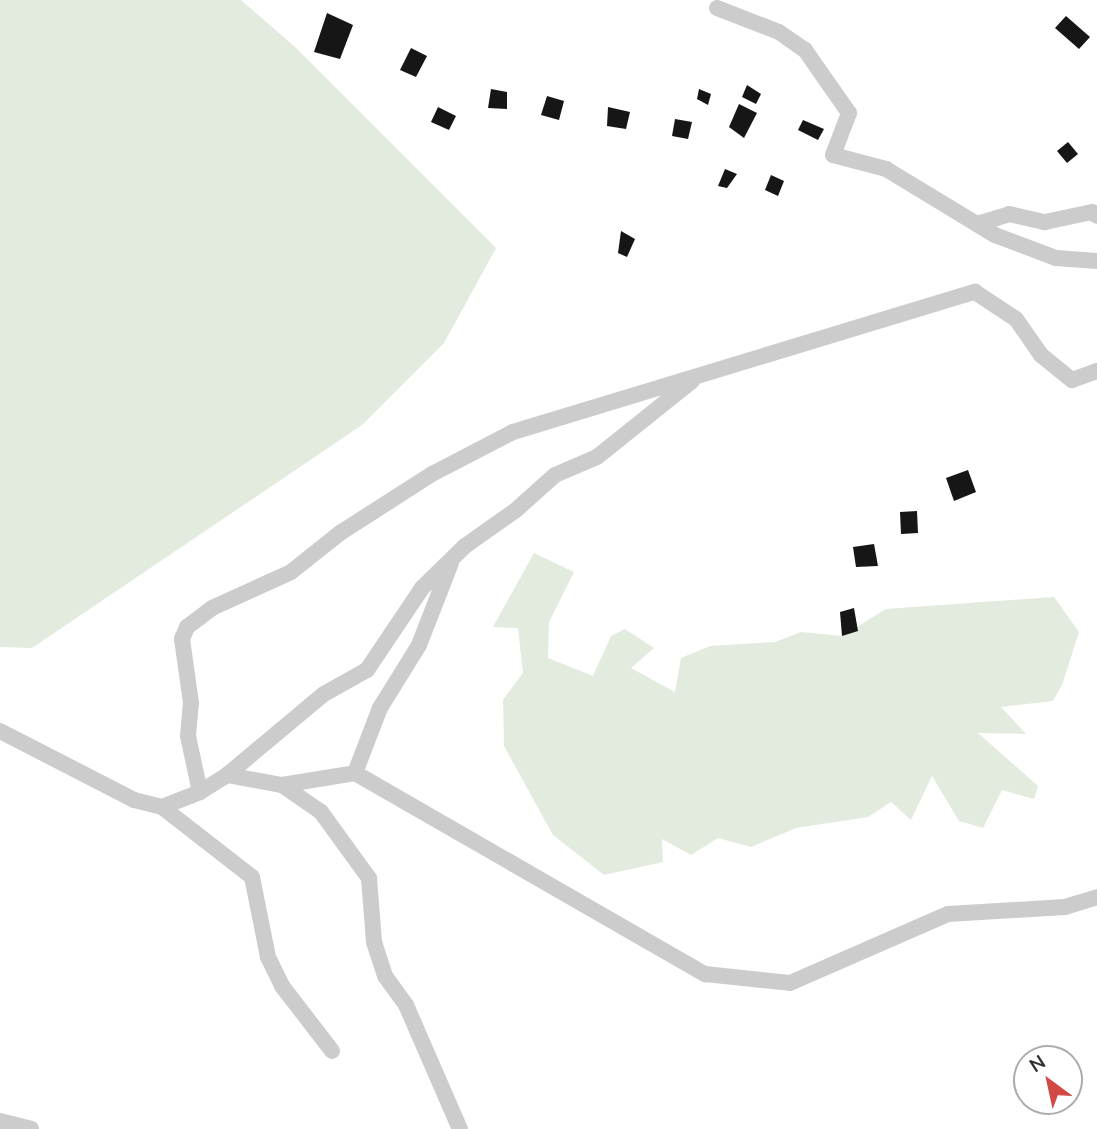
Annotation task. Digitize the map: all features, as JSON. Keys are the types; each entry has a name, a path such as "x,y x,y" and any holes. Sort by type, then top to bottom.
{"street":[{"path":"715,3 779,32 805,50 849,113 833,155 886,169 995,235 1056,258 1097,261"},
{"path":"977,224 1009,214 1045,222 1092,212 1097,216"},
{"path":"200,793 190,749 191,703 182,639 197,619 291,572 340,533 432,474 513,432 975,292 1016,319 1041,355 1072,380 1097,371"},
{"path":"162,807 200,793 227,775 324,694 367,670 422,588 454,557 555,475 597,457 701,375"},
{"path":"355,773 380,708 419,645 454,557"},
{"path":"0,731 134,800 162,807 252,877 268,957 282,986 332,1051"},
{"path":"227,775 282,785 355,773 705,974 790,983 948,914 1065,907 1097,897"},
{"path":"282,785 321,812 343,835 369,878 374,942 385,976 406,1005 460,1129"},
{"path":"0,1121 31,1129"}],"shaded area":[{"path":"0,0 241,0 295,47 496,248 444,343 362,425 32,648 0,647"},
{"path":"534,553 574,572 549,622 548,658 593,676 611,636 625,629 654,648 631,668 675,692 681,658 710,646 775,642 801,632 842,636 886,609 1054,597 1079,632 1062,685 1053,701 1001,707 1026,734 978,733 1038,786 1034,799 1002,790 983,828 959,821 932,776 911,820 891,802 868,817 796,828 751,847 718,838 691,855 662,839 663,862 604,875 553,835 504,746 503,700 523,673 518,628 493,627"}],"building":[{"path":"327,13 353,25 340,59 314,52"},
{"path":"1066,16 1090,37 1079,49 1055,28"},
{"path":"411,48 427,56 416,77 400,70"},
{"path":"747,85 761,94 756,104 742,97"},
{"path":"491,89 507,92 507,109 488,108"},
{"path":"699,89 711,94 708,105 697,99"},
{"path":"547,96 564,101 559,120 541,115"},
{"path":"739,104 757,113 744,138 729,127"},
{"path":"438,107 456,116 449,130 431,122"},
{"path":"608,107 630,112 626,129 607,126"},
{"path":"675,119 692,122 688,139 672,136"},
{"path":"803,120 824,129 818,140 798,130"},
{"path":"1068,142 1078,154 1067,163 1057,151"},
{"path":"725,169 737,174 727,188 718,186"},
{"path":"771,175 784,181 778,196 765,190"},
{"path":"621,231 635,239 627,257 618,253"},
{"path":"968,470 976,492 954,501 946,478"},
{"path":"917,511 918,533 901,534 900,512"},
{"path":"874,544 878,566 856,567 853,547"},
{"path":"854,608 858,631 842,636 840,612"}]}
